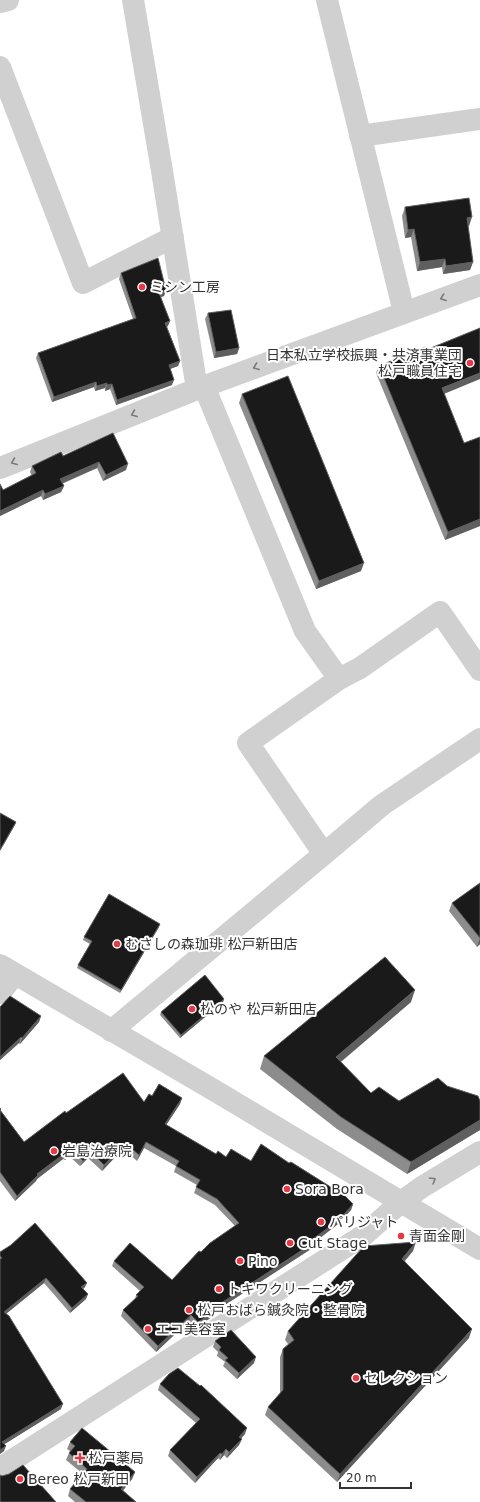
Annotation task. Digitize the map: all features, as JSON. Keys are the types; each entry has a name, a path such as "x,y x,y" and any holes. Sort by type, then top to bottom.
{"street":[{"path":"0,2 8,0"},
{"path":"133,0 173,237 201,387 305,631 339,679"},
{"path":"327,0 404,312"},
{"path":"0,67 82,283 173,237"},
{"path":"360,136 480,119"},
{"path":"0,468 201,387 480,285"},
{"path":"324,854 248,743 339,679 360,668 440,612 480,670"},
{"path":"111,1031 382,805 480,739"},
{"path":"0,993 8,969 480,1249"},
{"path":"0,1468 357,1239 401,1202 422,1187 480,1152"}],"building":[{"path":"469,198 472,217 467,218 473,262 446,266 445,259 420,262 414,229 408,230 405,207"},
{"path":"158,258 166,290 159,293 170,321 165,323 180,361 169,365 174,380 117,400 112,384 107,385 107,383 97,386 96,382 54,397 38,353 136,318 121,273"},
{"path":"231,310 239,348 216,352 208,313"},
{"path":"480,328 480,373 442,388 464,443 480,437 480,519 448,532 379,366 425,347 426,350"},
{"path":"288,376 364,563 319,581 242,394"},
{"path":"113,433 128,464 106,475 99,462 60,479 64,486 45,494 43,490 0,511 0,484 3,490 36,473 32,466 61,452 63,456"},
{"path":"0,813 16,822 0,850"},
{"path":"480,883 480,938 452,903"},
{"path":"109,894 160,924 121,990 78,965 92,941 84,937"},
{"path":"385,957 415,990 336,1057 371,1093 379,1087 399,1101 438,1078 447,1086 478,1096 480,1101 480,1120 411,1162 341,1117 264,1056"},
{"path":"205,975 224,999 181,1035 161,1012"},
{"path":"10,996 41,1016 22,1038 21,1037 0,1057 0,1007"},
{"path":"123,1073 144,1102 149,1094 152,1096 159,1084 182,1098 165,1124 216,1154 218,1151 226,1157 231,1149 251,1161 261,1144 289,1163 291,1162 345,1196 353,1204 340,1219 313,1239 316,1241 212,1309 214,1312 198,1322 191,1315 158,1346 123,1310 138,1296 136,1295 144,1287 114,1261 130,1243 172,1280 199,1251 201,1252 210,1243 239,1223 217,1199 196,1187 200,1180 176,1166 179,1161 146,1142 139,1155 125,1143 104,1165 91,1152 83,1161 72,1150 67,1154 65,1153 37,1174 38,1175 17,1196 0,1172 0,1110 24,1142 65,1111 66,1113"},
{"path":"35,1223 87,1283 81,1287 88,1294 72,1308 46,1278 4,1312 9,1316 63,1404 2,1442 6,1446 0,1450 0,1259 2,1258 0,1256 0,1252 11,1245"},
{"name":"セレクション","path":"416,1242 402,1259 472,1329 340,1474 268,1407 283,1390 283,1349 294,1340 288,1331 364,1246"},
{"path":"231,1330 256,1357 239,1373 225,1360 228,1358 219,1350 221,1347 215,1341"},
{"path":"178,1368 200,1386 201,1385 247,1428 239,1437 242,1439 229,1452 226,1449 222,1454 220,1453 197,1477 170,1450 200,1419 160,1384 169,1374"},
{"path":"82,1428 135,1472 121,1489 136,1502 86,1502 70,1489 87,1469 69,1453 75,1446 70,1442"},
{"name":"Bereo 松戸新田","path":"23,1465 56,1502 0,1501 0,1475 2,1476 9,1474"}],"place":[{"name":"ミシン工房","path":"142,287"},
{"name":"日本私立学校振興・共済事業団 松戸職員住宅","path":"470,363"},
{"name":"むさしの森珈琲 松戸新田店","path":"117,944"},
{"name":"松のや 松戸新田店","path":"192,1009"},
{"name":"岩島治療院","path":"54,1151"},
{"name":"Sora Bora","path":"287,1189"},
{"name":"パリジャト","path":"321,1222"},
{"name":"青面金剛","path":"401,1236"},
{"name":"Cut Stage","path":"290,1243"},
{"name":"Pino","path":"240,1261"},
{"name":"トキワクリーニング","path":"219,1289"},
{"name":"松戸おばら鍼灸院・整骨院","path":"189,1310"},
{"name":"エコ美容室","path":"148,1329"},
{"name":"セレクション","path":"356,1378"},
{"name":"松戸薬局","path":"80,1458"},
{"name":"Bereo 松戸新田","path":"20,1479"}]}
